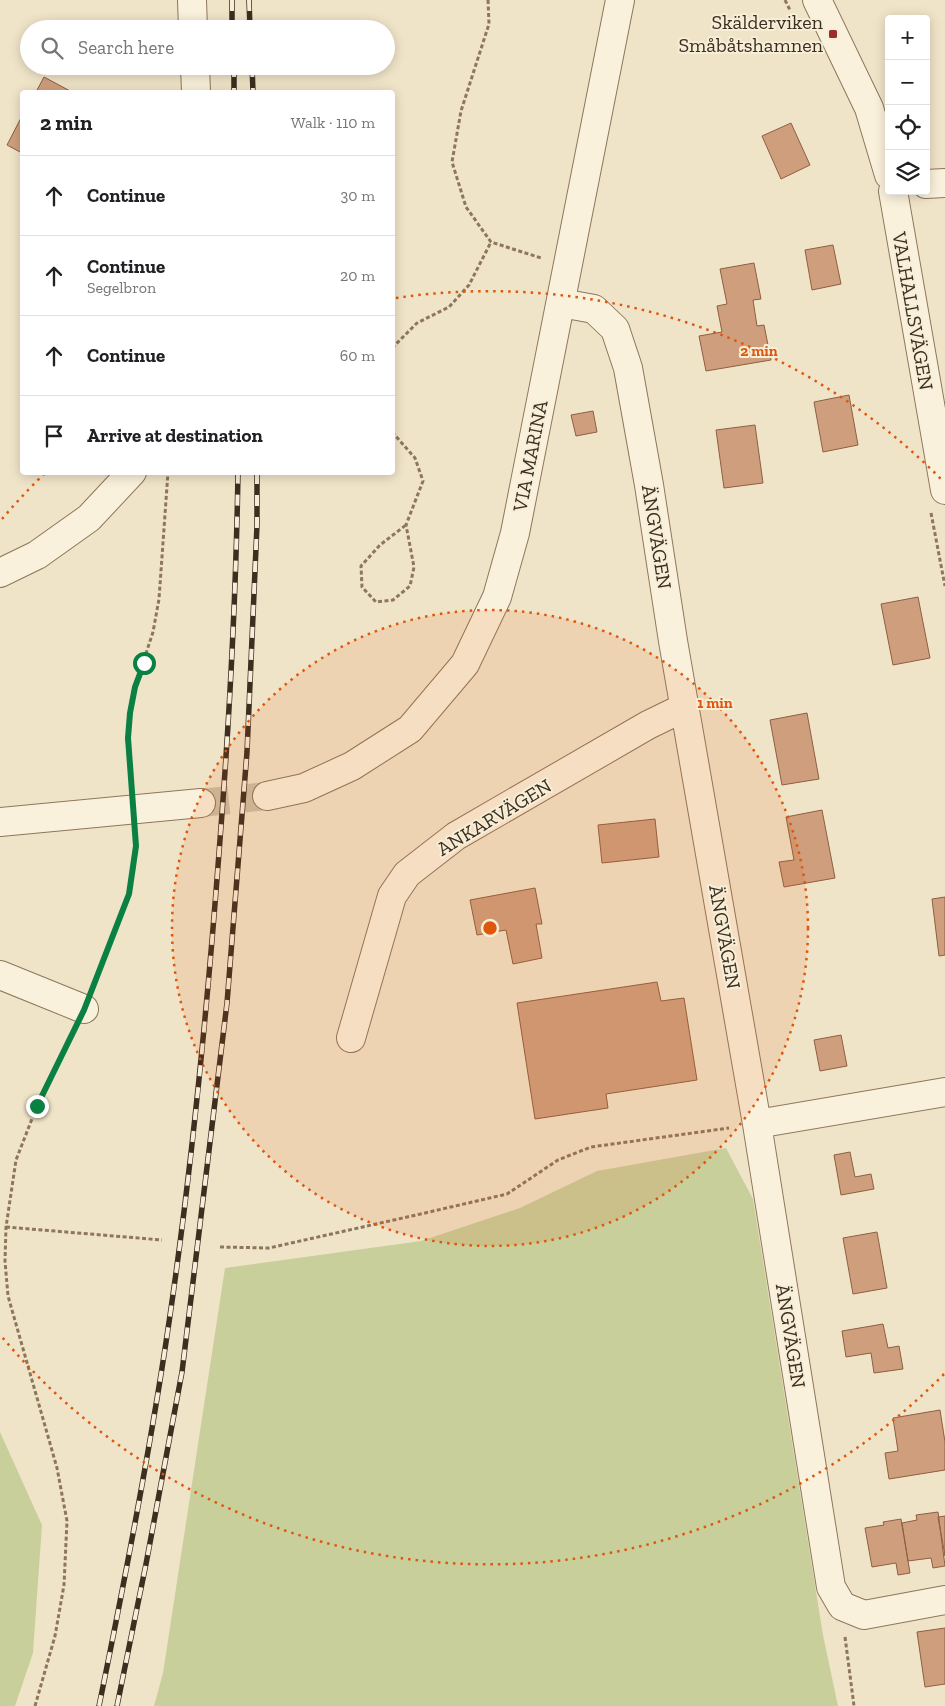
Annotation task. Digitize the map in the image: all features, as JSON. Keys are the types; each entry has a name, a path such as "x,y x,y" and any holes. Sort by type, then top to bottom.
{"street":[{"path":"192,0 193,20"},
{"name":"VIA MARINA","path":"267,796 304,788 352,766 410,729 465,664 497,596 515,533 620,0"},
{"path":"817,0 868,108 885,163"},
{"path":"195,75 196,90"},
{"path":"930,184 945,183"},
{"name":"VALHALLSVÄGEN","path":"894,195 945,490"},
{"name":"ÄNGVÄGEN","path":"561,303 594,309 615,329 628,368 650,485 685,707 757,1124 831,1587 842,1606"},
{"path":"0,573 37,555 89,518 129,475"},
{"name":"ANKARVÄGEN","path":"351,1038 392,896 407,874 456,836 648,725 685,707"},
{"path":"0,822 201,803"},
{"path":"0,975 84,1010"},
{"path":"757,1124 945,1092"},
{"path":"842,1606 864,1615 945,1600"}],"path":[{"path":"488,0 489,24 461,111 452,162 466,207 491,242 547,260"},
{"path":"395,345 418,323 449,307 469,285 491,242"},
{"path":"395,435 415,458 423,481 406,525 380,545 361,566 362,587 376,602 393,600 410,586 414,567 406,525"},
{"path":"35,1706 55,1636 64,1585 67,1521 57,1468 8,1296 5,1261 6,1228 16,1160 37,1106 84,1010 129,894 136,846 128,738 130,713 135,687 153,632 159,599 168,475"},
{"path":"220,1247 269,1248 507,1194 558,1160 591,1147 757,1124"},
{"path":"6,1228 162,1240"},
{"path":"842,1606 854,1706"}],"green space":[{"path":"726,1148 753,1199 823,1635 838,1706 154,1706 163,1673 225,1268 421,1241 520,1208 597,1171"},
{"path":"0,1432 42,1525 33,1653 15,1706 0,1706"}],"building":[{"path":"44,77 68,90 37,90"},
{"path":"20,120 20,152 7,145"},
{"path":"791,123 810,165 781,179 762,136"},
{"path":"833,245 841,284 812,290 805,250"},
{"path":"754,263 761,299 753,300 757,326 764,325 771,360 706,371 699,336 722,332 717,306 727,304 720,269"},
{"path":"849,395 858,445 823,452 814,402"},
{"path":"593,411 597,432 576,436 571,415"},
{"path":"755,425 763,483 724,488 716,430"},
{"path":"918,597 930,658 893,665 881,604"},
{"path":"807,713 819,779 782,785 770,720"},
{"path":"822,810 835,878 784,887 779,862 794,860 786,817"},
{"path":"655,819 659,857 602,863 598,825"},
{"path":"535,888 542,924 536,924 542,958 513,964 506,930 477,935 470,900"},
{"path":"945,897 945,955 939,956 932,899"},
{"path":"657,982 661,1001 684,998 697,1080 606,1094 608,1108 535,1119 517,1003"},
{"path":"841,1035 847,1066 820,1071 814,1040"},
{"path":"850,1152 855,1177 871,1174 874,1189 841,1195 834,1155"},
{"path":"877,1232 887,1288 853,1294 843,1238"},
{"path":"883,1324 888,1348 899,1346 903,1369 874,1373 871,1353 846,1357 842,1331"},
{"path":"940,1410 945,1442 945,1470 889,1479 885,1453 898,1451 893,1418"},
{"path":"938,1512 945,1566 933,1568 931,1558 908,1561 902,1523 917,1520 916,1515"},
{"path":"945,1516 945,1556 938,1517"},
{"path":"901,1519 910,1573 898,1575 896,1563 872,1567 865,1528 884,1525 883,1522"},
{"path":"945,1628 945,1684 925,1687 917,1632"}],"tunnel":[{"path":"201,803 267,796"}],"railway":[{"path":"232,0 232,20"},
{"path":"249,0 250,20"},
{"path":"234,75 234,90"},
{"path":"252,75 253,90"},
{"path":"99,1706 148,1453 162,1368 172,1304 196,1111 214,918 226,758 234,615 238,475"},
{"path":"117,1706 182,1372 227,1003 247,752 257,525 257,475"}],"place":[{"name":"Skälderviken Småbåtshamnen","path":"833,34"}],"route":[{"path":"37,1106 84,1010 129,894 136,846 128,738 135,687 144,663"}]}
